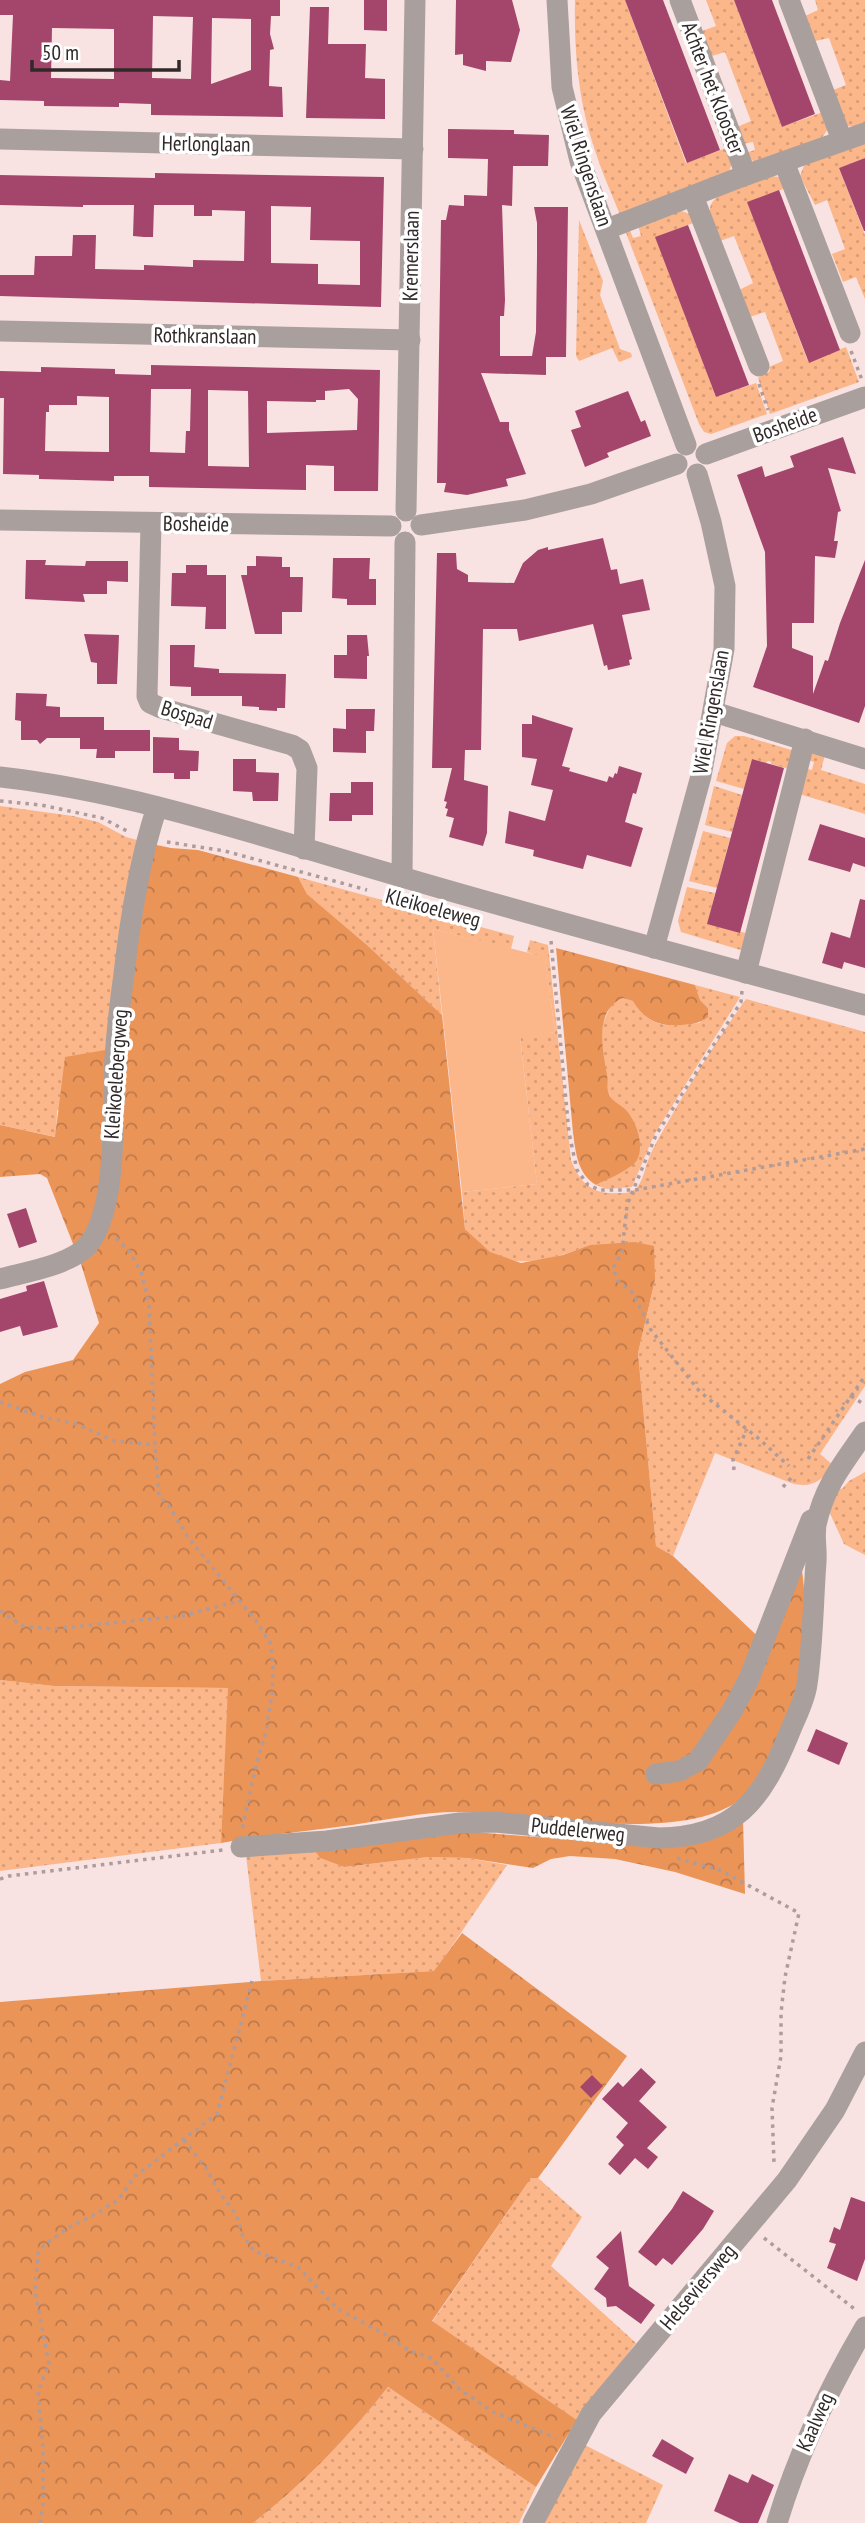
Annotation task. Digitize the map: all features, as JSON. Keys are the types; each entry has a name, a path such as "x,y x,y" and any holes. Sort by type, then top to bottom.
{"street":[{"name":"Kremerslaan","path":"402,877 415,0"},
{"name":"Wiel Ringenslaan","path":"557,0 562,87 580,161 686,444"},
{"name":"Achter het Klooster","path":"680,0 746,175"},
{"path":"789,0 842,140"},
{"name":"Achter het Klooster","path":"607,229 746,175 865,133"},
{"name":"Herlonglaan","path":"0,139 413,149"},
{"path":"784,162 850,333"},
{"path":"693,195 759,366"},
{"name":"Rothkranslaan","path":"0,331 410,340"},
{"name":"Bosheide","path":"706,454 865,397"},
{"path":"686,444 698,445 706,454 706,466 696,474 685,473 677,464 678,453 686,444"},
{"name":"Bosheide","path":"0,520 406,526 526,510 590,494 677,464"},
{"name":"Wiel Ringenslaan","path":"654,948 701,776 724,649 725,586 711,522 696,474"},
{"name":"Bospad","path":"150,523 147,696 150,703 292,745 300,750 307,768 304,849"},
{"path":"714,712 865,759"},
{"path":"744,982 805,739"},
{"name":"Kleikoeleweg","path":"0,777 37,781 157,807 654,948 744,982 865,1004"},
{"name":"Kleikoelebergweg","path":"0,1279 72,1258 87,1246 101,1224 109,1187 115,1058 124,972 147,837 157,807"},
{"name":"Puddelerweg","path":"241,1847 327,1842 460,1823 495,1822 659,1838 686,1838 710,1832 726,1823 745,1808 766,1782 777,1763 807,1687 816,1559 815,1528 825,1490 865,1432"},
{"path":"656,1774 679,1771 698,1761 732,1711 749,1679 825,1490"},
{"name":"Helseviersweg","path":"533,2523 591,2414 787,2180 835,2110 865,2052"},
{"name":"Kaalweg","path":"777,2523 810,2428 865,2327"}],"path":[{"path":"850,333 848,342 865,388"},
{"path":"759,366 756,377 774,429"},
{"name":"Kleikoeleweg","path":"0,801 41,805 102,818 131,833 225,851 374,892"},
{"path":"563,944 551,940 569,1133 577,1170 588,1185 600,1190 635,1189 865,1149"},
{"path":"744,982 754,996"},
{"path":"744,982 741,1002 656,1135 627,1206 622,1251 613,1268 615,1275 633,1293 651,1330 700,1392 789,1466"},
{"path":"0,1879 241,1847 242,1828 266,1731 273,1667 271,1644 159,1496 149,1303 141,1272 131,1252 101,1224"},
{"path":"808,1460 865,1376"},
{"path":"851,1396 865,1405"},
{"path":"0,1402 43,1417 76,1424 115,1441 155,1445"},
{"path":"734,1469 733,1460 747,1429"},
{"path":"783,1487 792,1477"},
{"path":"0,1611 23,1626 52,1629 181,1616 239,1601"},
{"path":"674,1857 722,1871 799,1913 785,1977 781,2013 782,2056 772,2108 774,2168 787,2180"},
{"path":"40,2523 43,2505 43,2448 38,2392 49,2364 35,2291 38,2253 45,2244 68,2228 119,2199 134,2177 217,2114 252,1981"},
{"path":"184,2140 206,2168 220,2196 236,2214 243,2236 254,2251 299,2267 338,2309 408,2350 432,2358 459,2389 493,2412 575,2444"},
{"path":"748,2228 761,2234 772,2246 865,2317"}],"shaded area":[{"path":"575,0 625,0 686,163 726,148 732,164 728,173 620,215 596,153 580,91"},
{"path":"706,0 734,0 782,127 823,112 828,129 821,139 754,162 745,153 755,150 753,142 742,144 737,127 751,121 725,52 712,56 702,31 716,26"},
{"path":"815,0 865,0 865,123 856,127 847,126 833,90 846,85 829,38 815,41 805,16 818,10"},
{"path":"865,141 865,158 839,168 865,235 865,299 856,277 843,282 832,254 845,249 827,200 815,205 800,176 805,163"},
{"path":"769,176 780,177 788,187 748,203 808,362 846,347 859,382 770,414 758,378 770,371 769,367 783,361 765,312 750,317 739,290 753,283 734,236 720,241 710,213 712,203 725,192"},
{"path":"678,210 690,214 696,222 656,237 716,397 756,383 767,414 711,434 704,432 699,424 625,230 629,228 633,238 641,236 638,225"},
{"path":"579,220 603,281 600,295 620,349 631,353 632,357 619,362 612,348 579,361 576,356"},
{"path":"735,736 744,736 798,752 793,770 768,761 766,763 752,759 744,789 716,781 727,743"},
{"path":"812,750 825,755 821,770 865,784 865,814 796,793 803,768 812,770 814,762 804,759"},
{"path":"714,786 742,795 732,832 705,825"},
{"path":"0,806 98,822 126,837 152,844 111,1049 57,1111 56,1137 0,1125"},
{"path":"703,831 730,838 717,888 689,881"},
{"path":"298,877 514,936 511,949 433,929 442,1015 307,894"},
{"path":"687,887 715,893 708,923 749,934 744,951 681,932 678,921"},
{"path":"433,929 545,957 555,1032 520,1037 537,1184 462,1192"},
{"path":"530,940 548,945 571,1160 583,1181 601,1192 627,1193 638,1186 674,1111 746,999 865,1032 865,1386 820,1454 833,1465 815,1482 804,1485 791,1483 715,1453 673,1556 656,1546 638,1353 655,1280 590,1245 540,1260 514,1261 501,1258 489,1252 465,1229 462,1192 537,1184 520,1036 555,1032 545,958 527,952"},
{"path":"695,985 740,997 654,1135 632,1187 607,1189 596,1185 630,1167 614,1103 608,1091 601,1040 603,1023 611,1005 623,998 634,1001 640,1011 654,1022 671,1025 700,1023 708,1008 700,1000"},
{"path":"865,1472 865,1555 844,1544 828,1509 838,1488 842,1489 849,1481"},
{"path":"0,1680 54,1686 229,1688 221,1843 0,1871"},
{"path":"314,1850 320,1858 344,1867 428,1857 468,1858 507,1865 435,1971 261,1981 246,1855"},
{"path":"531,2178 538,2178 582,2217 551,2266 636,2343 577,2420 432,2322"},
{"path":"388,2387 536,2487 519,2523 253,2523 325,2459"},
{"path":"583,2444 663,2485 646,2523 539,2523"}],"green space":[{"path":"152,844 198,850 298,877 307,894 442,1015 465,1229 490,1252 521,1263 563,1255 590,1245 635,1242 654,1246 655,1280 638,1353 656,1546 673,1556 767,1645 801,1565 805,1625 800,1668 791,1708 785,1726 760,1775 742,1798 716,1812 683,1821 605,1823 444,1812 221,1843 228,1688 54,1686 0,1680 0,1384 25,1372 73,1360 99,1323 81,1264 47,1178 40,1174 0,1177 0,1125 55,1137 65,1057 111,1049"},
{"path":"556,948 695,985 700,1000 708,1008 708,1017 702,1021 673,1025 653,1021 642,1013 633,1001 623,998 607,1012 602,1043 608,1091 611,1098 626,1110 633,1120 640,1147 637,1160 630,1167 596,1185 581,1169 575,1148"},
{"path":"743,1820 745,1894 675,1872 615,1859 570,1856 551,1859 533,1868 468,1858 428,1857 344,1867 320,1858 314,1850 422,1833 474,1832 657,1847"},
{"path":"462,1933 627,2056 538,2178 531,2178 432,2321 577,2420 536,2487 388,2387 325,2459 253,2523 0,2523 0,2002 261,1981 434,1971"}],"building":[{"path":"0,0 280,0 280,16 271,16 270,34 274,49 270,50 269,86 282,87 283,117 151,115 151,104 119,103 119,107 44,106 44,101 0,100 0,80 10,81 13,15 0,15","holes":["153,16 193,17 191,79 152,78","212,18 251,19 251,70 211,84","52,28 114,29 114,79 51,78"]},
{"path":"364,0 387,0 387,31 364,30"},
{"path":"456,0 512,0 520,30 511,62 486,61 486,71 463,65 463,54 455,55"},
{"path":"625,0 663,0 720,150 687,163"},
{"path":"734,0 772,0 815,114 782,127"},
{"path":"310,7 329,7 328,44 366,44 365,78 385,79 385,119 306,118"},
{"path":"448,129 514,130 514,134 549,135 548,166 513,166 512,206 502,205 505,300 504,316 500,316 500,356 532,356 536,332 537,223 534,207 568,207 566,357 546,357 546,375 481,373 500,422 509,422 509,430 526,474 506,479 508,486 467,495 444,492 446,483 437,483 441,220 446,220 449,205 464,206 464,195 487,196 488,159 448,158"},
{"path":"865,158 865,231 864,231 839,168"},
{"path":"155,173 384,177 381,307 0,296 0,275 34,275 35,256 72,256 73,235 96,235 95,269 144,270 144,265 193,267 193,260 244,261 245,211 212,210 212,216 194,216 194,205 154,205 153,237 144,237 133,236 134,205 0,205 0,175 155,178","holes":["271,206 311,207 310,240 360,241 360,285 318,284 318,264 271,263"]},
{"path":"779,190 840,350 809,363 747,202"},
{"path":"688,225 749,385 716,397 655,237"},
{"path":"151,365 380,370 378,491 334,491 334,466 306,465 306,490 149,487 149,476 114,476 114,481 39,479 39,475 3,474 4,398 0,398 0,371 41,372 41,367 115,369 115,374 151,375","holes":["151,389 191,389 190,431 186,431 185,453 150,452","349,389 358,399 357,430 267,433 267,401 316,402 325,400 325,391","208,390 248,391 249,467 208,466","77,396 109,397 109,452 45,451 46,412 49,412 49,405 77,405"]},
{"path":"628,391 641,422 645,420 651,436 607,453 609,457 585,467 571,430 581,427 575,411"},
{"path":"843,437 856,474 828,468 841,511 838,512 834,541 838,541 835,558 815,556 814,623 792,623 792,648 813,656 813,694 865,560 865,706 859,723 753,687 767,646 765,552 737,475 762,466 765,477 794,467 790,456"},
{"path":"603,538 611,570 617,569 620,584 643,579 650,610 622,615 632,659 629,660 630,665 608,670 607,665 604,666 593,624 519,641 517,629 483,629 481,750 465,750 464,780 488,786 487,833 483,846 449,837 454,818 446,816 448,809 445,808 447,802 444,801 452,768 432,768 437,553 456,553 457,569 468,575 468,582 514,583 523,563 538,550"},
{"path":"256,556 282,557 282,567 290,567 290,577 303,577 302,612 282,612 282,634 255,634 241,575 247,575 247,566 256,566"},
{"path":"333,558 370,558 369,579 376,579 376,605 347,605 347,599 332,598"},
{"path":"26,560 46,560 45,565 85,566 86,561 128,561 128,582 107,581 107,594 83,594 85,602 25,599"},
{"path":"186,565 207,565 207,575 226,575 226,629 205,629 206,607 171,606 172,573 186,573"},
{"path":"84,634 119,635 117,684 97,684 97,663 91,662"},
{"path":"347,635 367,635 367,679 334,678 334,655 347,655"},
{"path":"170,645 195,645 194,667 219,669 219,673 286,674 285,708 277,708 277,711 259,710 259,707 242,706 242,696 191,696 191,687 170,686"},
{"path":"16,693 47,694 46,706 60,707 60,717 104,717 104,730 150,730 150,751 115,751 115,758 96,758 97,749 80,749 80,738 47,738 40,744 37,740 21,740 21,721 15,720"},
{"path":"346,709 375,709 374,731 366,731 366,753 333,752 333,728 346,729"},
{"path":"532,715 573,728 562,766 570,768 569,771 607,782 609,776 613,778 615,773 617,774 619,766 642,773 625,822 643,828 631,867 587,855 583,869 533,856 534,850 505,843 509,811 545,821 553,790 531,785 537,759 522,757 522,724 532,724"},
{"path":"153,737 179,738 179,750 199,751 198,771 190,771 190,779 174,779 174,773 153,773"},
{"path":"233,759 256,759 256,772 279,773 278,801 253,801 252,792 233,791"},
{"path":"752,759 784,768 740,933 707,924"},
{"path":"351,782 373,782 373,815 352,815 352,821 329,821 330,793 351,793"},
{"path":"820,824 865,838 865,867 853,863 850,872 808,860"},
{"path":"860,899 865,900 865,968 844,962 842,969 822,963 831,932 850,938"},
{"path":"26,1208 37,1242 19,1248 7,1214"},
{"path":"44,1281 58,1327 23,1336 20,1326 0,1332 0,1299 27,1291 26,1286"},
{"path":"816,1729 848,1743 839,1765 807,1751"},
{"path":"641,2068 656,2082 639,2101 667,2127 647,2148 658,2157 648,2169 635,2158 620,2175 608,2164 624,2145 616,2137 628,2123 602,2099 618,2082 623,2087"},
{"path":"592,2075 603,2086 591,2098 580,2087"},
{"path":"683,2191 714,2211 703,2229 672,2265 663,2258 656,2266 638,2252"},
{"path":"851,2197 865,2202 865,2259 857,2281 827,2268 836,2244 829,2242 834,2227 840,2230"},
{"path":"621,2231 629,2286 655,2305 641,2324 616,2306 607,2307 606,2298 594,2289 609,2268 596,2257"},
{"path":"662,2439 694,2458 686,2474 652,2456"},
{"path":"729,2474 748,2483 752,2474 774,2485 758,2523 740,2523 714,2511"}]}
